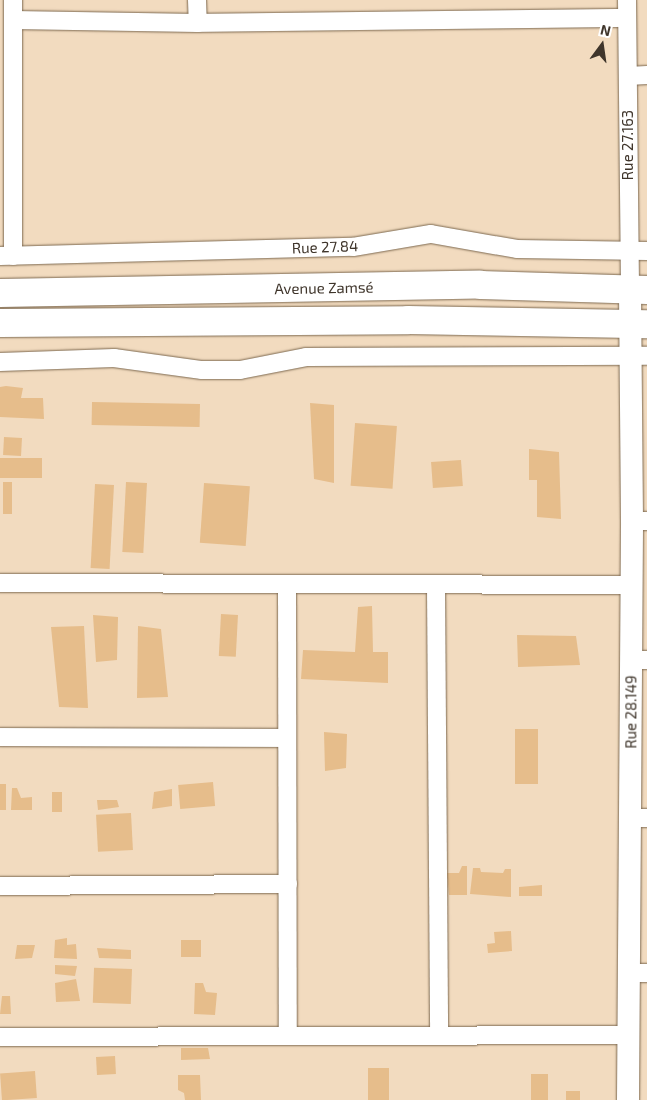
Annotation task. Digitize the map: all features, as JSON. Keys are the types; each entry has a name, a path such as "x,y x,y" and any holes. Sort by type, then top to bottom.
{"highway":[{"name":"Avenue Zamsé","path":"0,293 480,286 638,290"},
{"name":"Avenue Zamsé","path":"0,323 408,320 638,324"}],"street":[{"path":"7,256 13,0"},
{"path":"197,0 198,23"},
{"name":"Rue 27.163","path":"627,0 628,250 638,290"},
{"path":"13,20 198,23 627,18"},
{"path":"628,76 647,75"},
{"name":"Rue 27.84","path":"7,256 353,247 431,234 517,249 647,251"},
{"name":"Rue 28.149","path":"628,1100 628,1035 638,973 639,660 631,585 640,521 638,290"},
{"path":"0,362 114,358 221,370 240,370 306,357 639,356"},
{"path":"0,583 436,586 631,585"},
{"path":"287,585 288,1036"},
{"path":"436,586 439,1035"},
{"path":"0,738 287,738"},
{"path":"0,886 288,884"},
{"path":"0,1036 628,1035"}],"building":[{"path":"0,387 23,388 21,398 43,398 44,419 0,417"},
{"path":"92,402 200,404 200,427 92,425"},
{"path":"310,403 334,405 334,483 314,479"},
{"path":"355,423 397,426 393,489 351,486"},
{"path":"4,437 22,438 21,456 3,455"},
{"path":"529,449 559,452 561,519 537,517 537,480 529,480"},
{"path":"0,458 42,458 42,478 0,478"},
{"path":"461,460 463,486 433,488 431,462"},
{"path":"3,482 12,482 12,514 3,514"},
{"path":"126,482 147,483 143,553 122,552"},
{"path":"204,483 250,486 246,546 200,543"},
{"path":"95,484 114,485 110,569 91,568"},
{"path":"372,606 373,652 388,652 388,683 301,679 303,650 355,652 358,607"},
{"path":"221,614 238,615 236,657 219,656"},
{"path":"93,615 118,617 117,660 96,662"},
{"path":"84,626 88,708 59,707 51,627"},
{"path":"138,626 161,629 168,697 137,698"},
{"path":"517,635 576,636 580,665 518,667"},
{"path":"515,729 538,729 538,784 515,784"},
{"path":"324,732 347,734 346,768 325,771"},
{"path":"213,782 215,806 180,809 178,785"},
{"path":"0,784 6,784 6,810 0,810"},
{"path":"12,788 17,788 21,798 32,797 32,810 11,810"},
{"path":"172,789 172,806 152,809 154,792"},
{"path":"52,792 62,792 62,812 52,812"},
{"path":"97,800 117,800 119,807 98,810"},
{"path":"131,813 133,850 98,852 96,815"},
{"path":"462,866 467,866 467,895 449,895 447,873 459,873"},
{"path":"473,868 480,868 481,872 503,873 505,869 511,869 511,897 470,894"},
{"path":"542,885 542,896 519,896 519,887"},
{"path":"511,931 512,951 488,953 487,944 495,943 494,932"},
{"path":"67,938 67,945 76,944 77,959 54,958 55,940"},
{"path":"181,940 201,940 201,957 181,957"},
{"path":"17,945 35,945 32,958 15,959"},
{"path":"97,948 131,950 131,959 99,958"},
{"path":"55,965 77,966 75,976 55,974"},
{"path":"94,968 132,969 131,1004 93,1003"},
{"path":"76,979 80,1001 56,1002 55,983"},
{"path":"195,983 203,983 206,992 217,993 215,1015 194,1014"},
{"path":"2,996 10,996 11,1014 0,1014"},
{"path":"181,1048 208,1048 210,1059 181,1060"},
{"path":"115,1056 116,1074 97,1075 96,1057"},
{"path":"368,1068 389,1068 389,1100 368,1100"},
{"path":"35,1071 37,1098 2,1100 0,1073"},
{"path":"531,1074 548,1074 548,1100 531,1100"},
{"path":"178,1075 200,1075 201,1100 185,1100 184,1093 178,1090"},
{"path":"566,1091 580,1091 580,1100 566,1100"}]}
